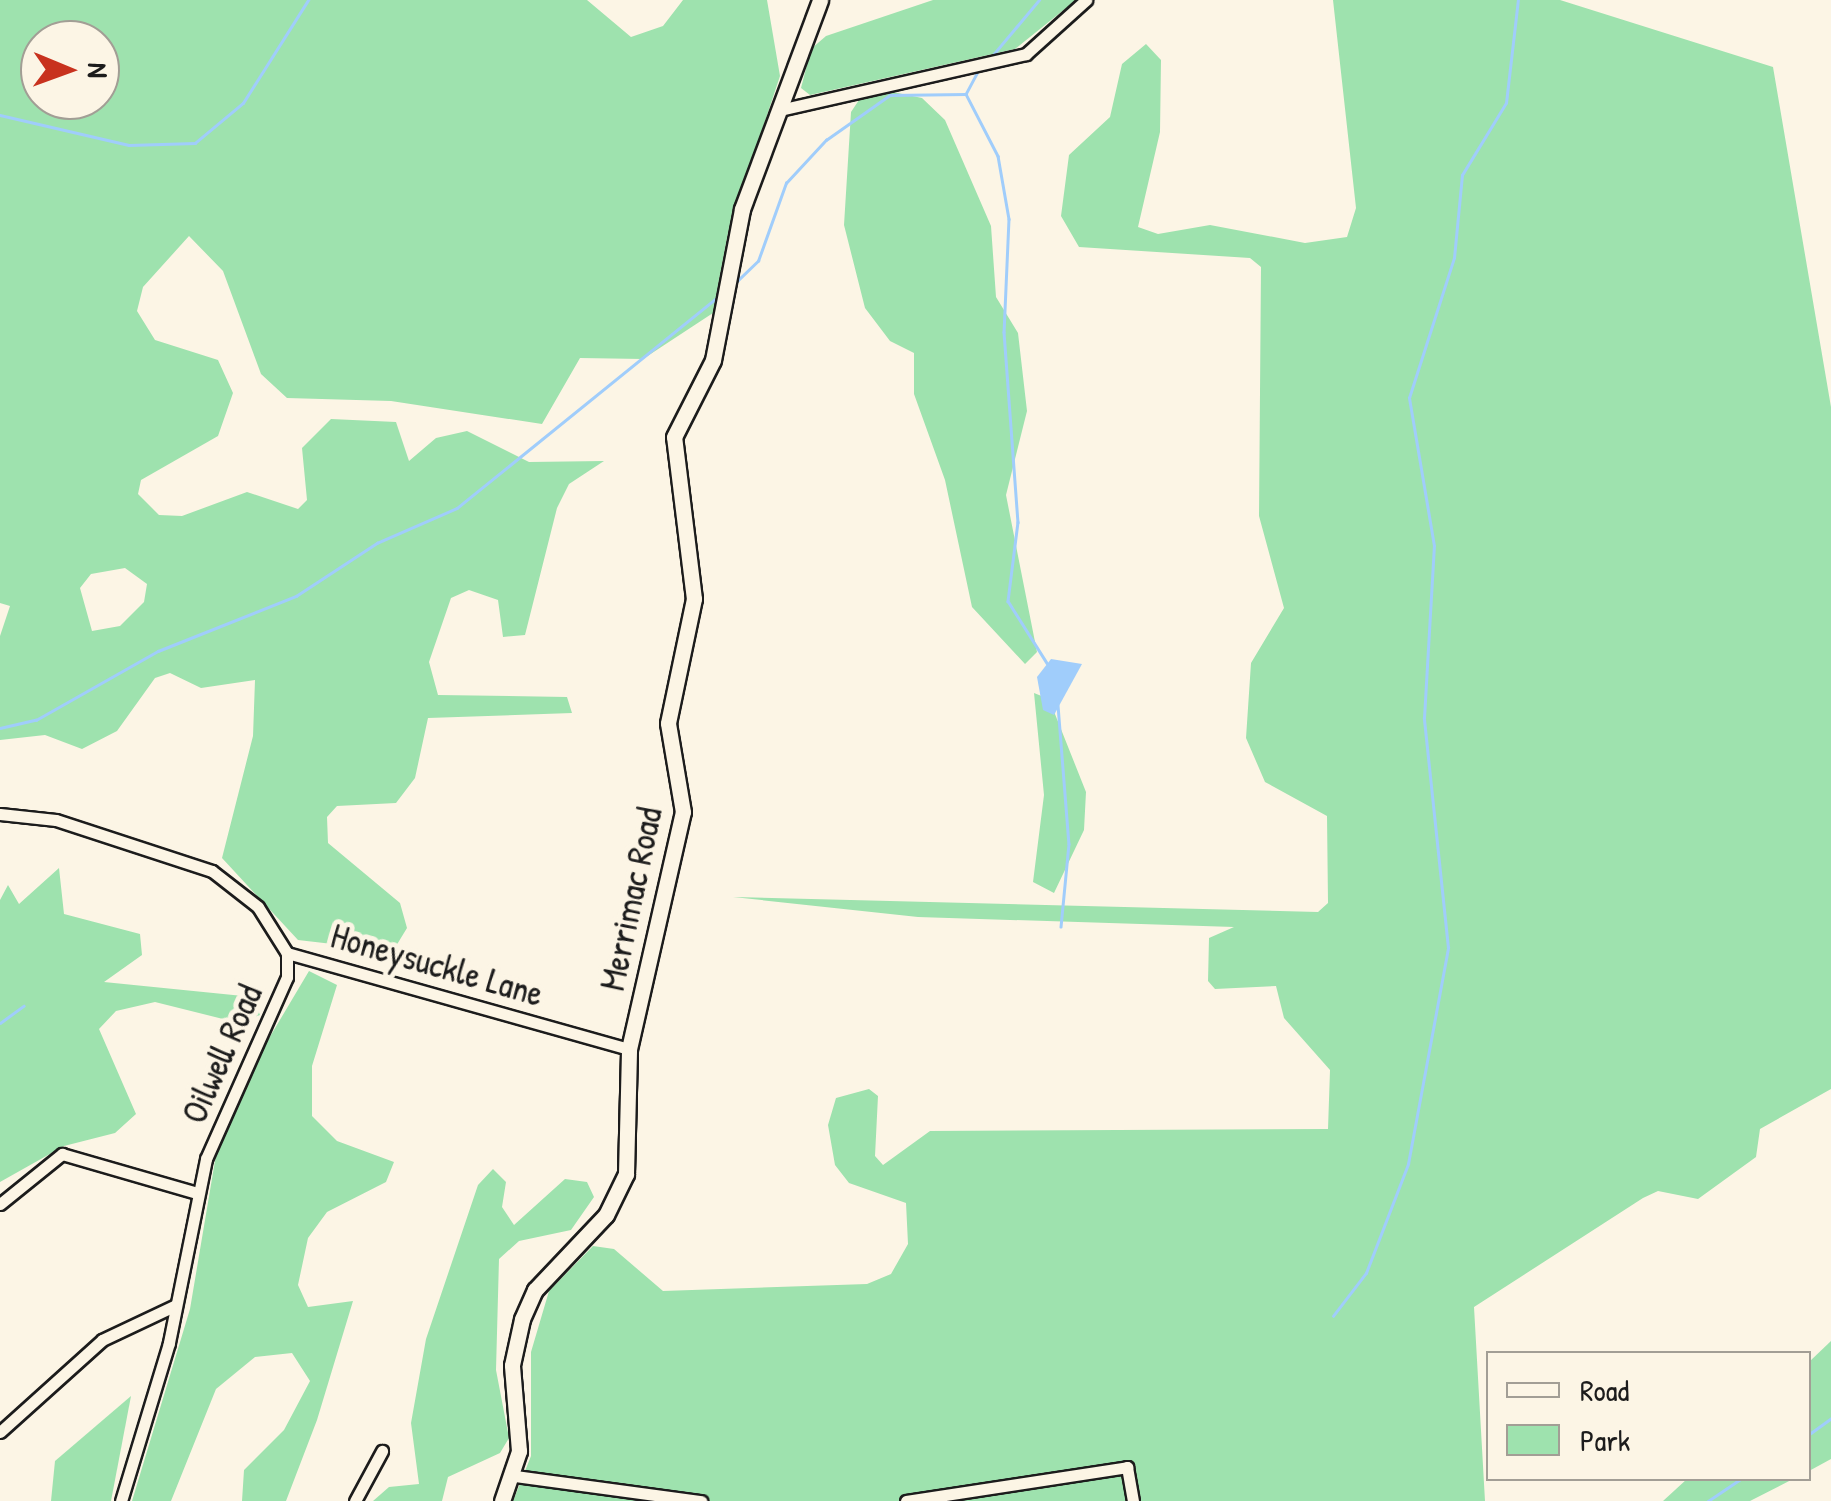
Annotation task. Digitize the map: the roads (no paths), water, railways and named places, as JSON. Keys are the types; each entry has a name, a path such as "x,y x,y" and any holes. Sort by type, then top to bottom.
{"street":[{"name":"Merrimac Road","path":"502,1501 515,1476 516,1339 535,1290 618,1195 629,1049 683,812 668,723 694,599 674,437 721,336 742,209 820,0"},
{"path":"780,110 1026,54 1086,0"},
{"name":"Oilwell Road","path":"0,814 56,820 212,870 258,907 287,952 287,978 228,1100 197,1193 176,1305 121,1501"},
{"name":"Honeysuckle Lane","path":"287,952 629,1049"},
{"path":"0,1204 62,1154 197,1193"},
{"path":"0,1432 102,1340 176,1305"},
{"path":"355,1501 382,1451"},
{"path":"906,1501 1127,1467 1133,1501"},
{"path":"515,1476 702,1501"}],"water":[{"path":"1051,659 1082,664 1054,715 1043,710 1037,677"}],"waterway":[{"path":"0,115 129,145 195,143 243,103 308,0"},
{"path":"992,56 1039,0"},
{"path":"1333,1316 1366,1273 1408,1164 1448,948 1424,718 1434,546 1409,398 1454,258 1462,175 1506,103 1518,0"},
{"path":"979,70 966,94 998,156 1009,219 1004,332 1018,522 1008,601 1047,663"},
{"path":"733,285 758,261 786,183 826,140 890,95 966,94"},
{"path":"0,728 36,720 158,651 296,596 377,543 457,508 719,296"},
{"path":"1058,705 1069,844 1061,927"},
{"path":"0,1023 23,1006"},
{"path":"1811,1433 1831,1418"},
{"path":"1708,1501 1738,1481"}]}
